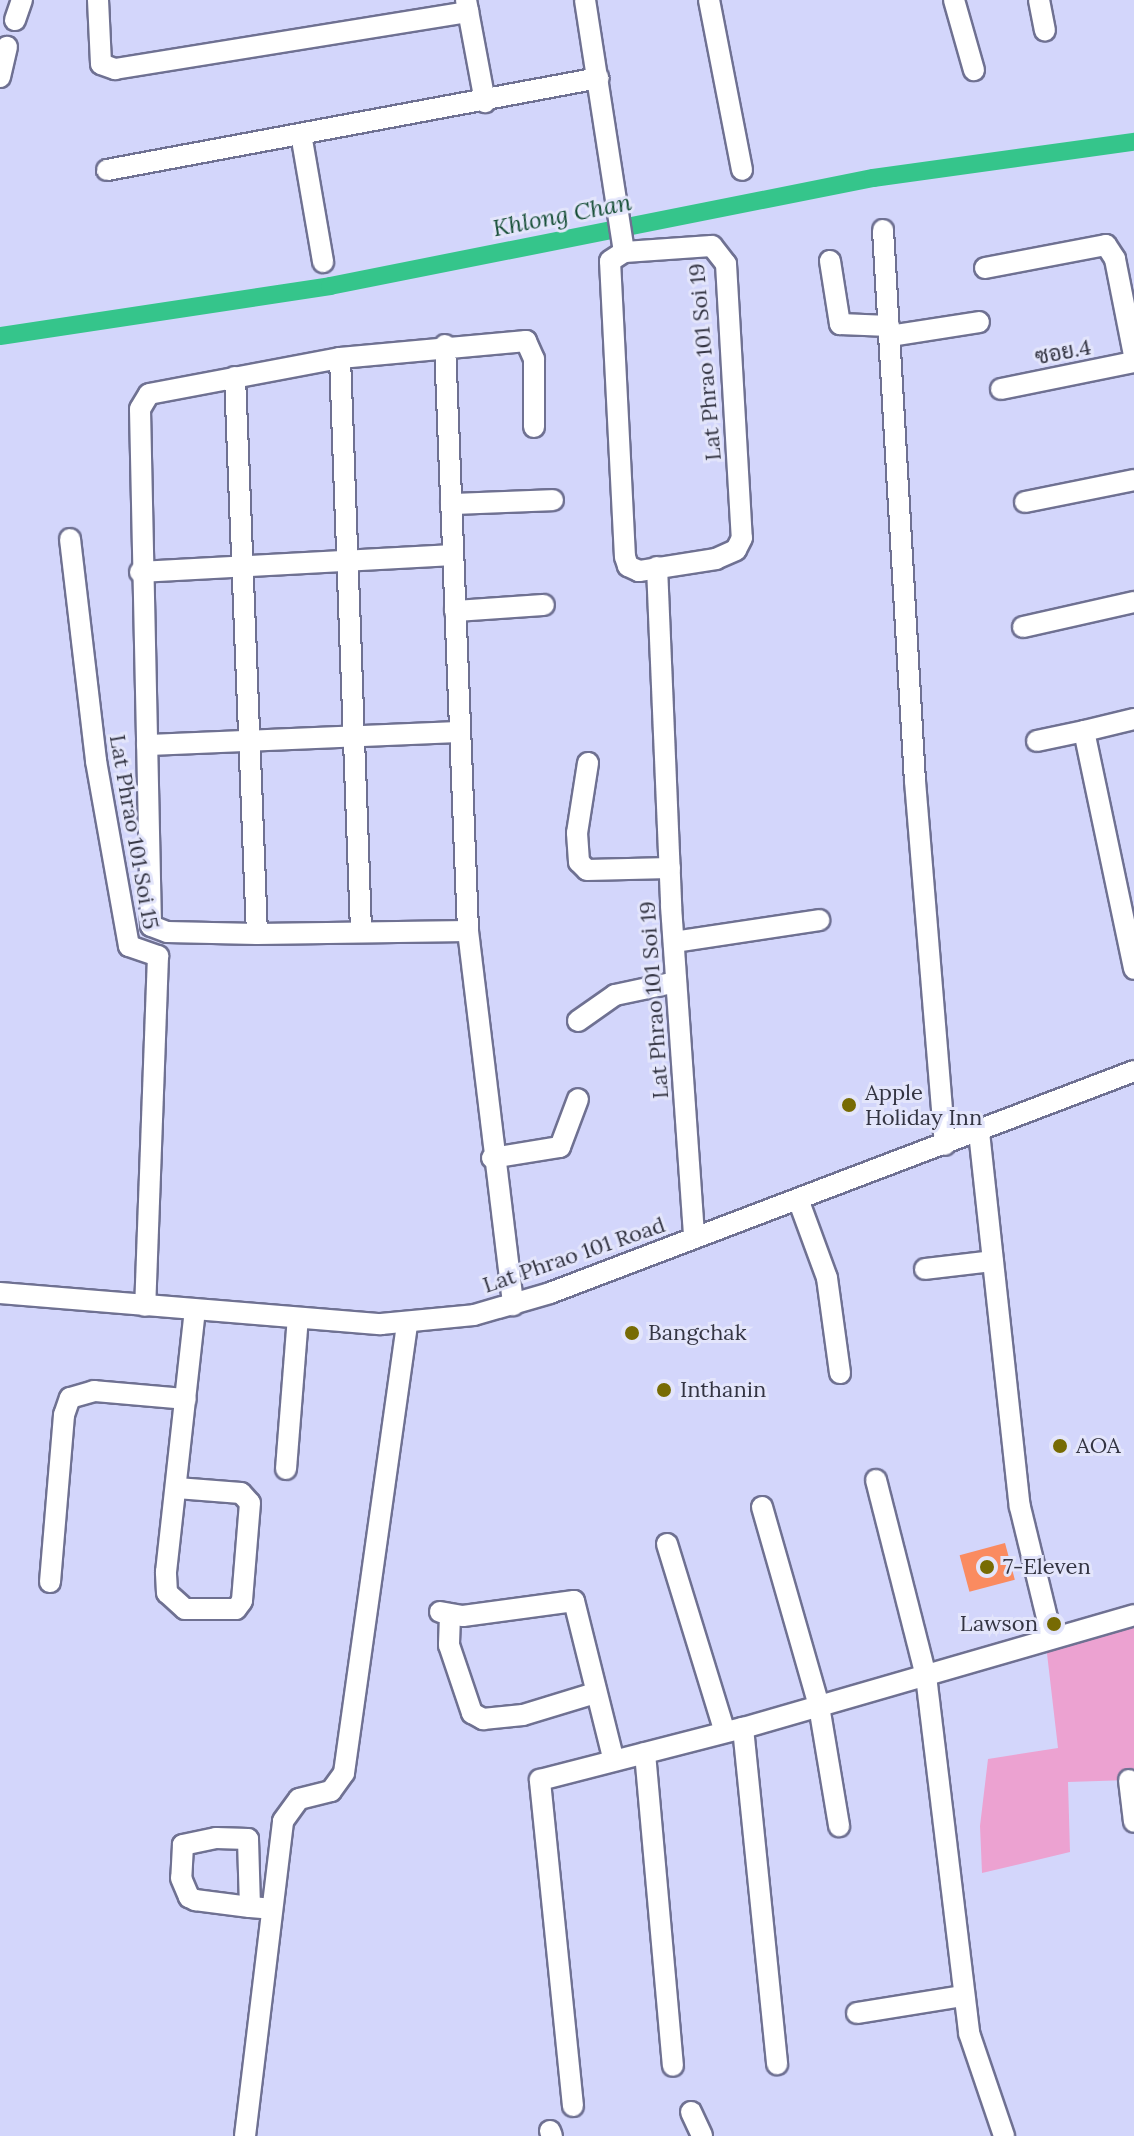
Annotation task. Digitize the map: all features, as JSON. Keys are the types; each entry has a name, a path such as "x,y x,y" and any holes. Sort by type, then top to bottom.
{"street":[{"path":"15,20 22,0"},
{"path":"98,0 101,64 115,69 467,6 485,102"},
{"path":"585,0 624,251"},
{"path":"709,0 742,170"},
{"path":"954,0 974,70"},
{"path":"1039,0 1045,30"},
{"path":"0,77 7,47"},
{"path":"107,170 485,102 598,78"},
{"path":"301,134 323,262"},
{"path":"883,230 915,781 945,1145"},
{"path":"985,268 1106,245 1115,259 1134,355"},
{"name":"Lat Phrao 101 Soi 19","path":"712,246 722,253 726,264 742,538 736,550 716,559 639,571 628,566 625,557 610,261 624,251 712,246"},
{"path":"830,261 840,324 890,331 979,322"},
{"path":"445,345 468,931 492,1158 513,1305"},
{"path":"468,931 257,934 167,932 151,926 140,572 142,399 149,394 340,358 445,345 531,345 534,427"},
{"path":"340,358 361,932"},
{"name":"ซอย.4","path":"1001,389 1134,362"},
{"path":"235,377 257,934"},
{"path":"1025,502 1134,480"},
{"path":"451,504 553,500"},
{"name":"Lat Phrao 101 Soi 15","path":"70,539 96,761 129,946 158,956 145,1306"},
{"path":"140,572 453,555"},
{"name":"Lat Phrao 101 Soi 19","path":"657,567 676,982 694,1238"},
{"path":"1023,627 1134,602"},
{"path":"455,611 544,605"},
{"path":"1037,741 1134,719"},
{"path":"1084,731 1134,969"},
{"path":"147,745 460,732"},
{"path":"588,763 577,833 579,862 587,870 670,868"},
{"path":"674,942 819,920"},
{"path":"578,1021 615,995 676,982"},
{"name":"Lat Phrao 101 Road","path":"0,1293 298,1318 407,1323 513,1305 945,1145 1134,1071"},
{"path":"492,1158 560,1147 578,1099"},
{"path":"979,1132 1020,1507 1052,1638"},
{"path":"798,1199 827,1278 840,1373"},
{"path":"925,1269 993,1261"},
{"path":"177,1488 241,1493 250,1503 242,1601 236,1609 185,1609 167,1593 177,1488 195,1310"},
{"path":"286,1469 298,1318"},
{"path":"245,2136 283,1821 290,1807 299,1799 331,1791 344,1773 407,1323"},
{"path":"50,1582 64,1415 70,1398 76,1392 94,1391 186,1399"},
{"path":"876,1480 926,1676 963,1996 1004,2136"},
{"path":"762,1507 819,1706 839,1826"},
{"path":"667,1544 733,1728 777,2064"},
{"path":"595,1693 523,1715 483,1719 472,1713 449,1645 445,1613 487,1614 570,1599 613,1758"},
{"path":"573,2106 539,1784 551,1774 645,1753 819,1706 1134,1615"},
{"path":"645,1753 673,2066"},
{"path":"1129,1780 1134,1822"},
{"path":"250,1907 248,1839 216,1838 183,1845 181,1878 189,1897 250,1907 271,1909"},
{"path":"857,2013 963,1996"},
{"path":"691,2112 702,2136"}],"shaded area":[{"path":"1134,1621 1134,1774 1129,1780 1068,1782 1070,1852 982,1873 980,1826 988,1759 1058,1748 1046,1645"}],"building":[{"name":"7-Eleven","path":"1005,1543 1015,1580 969,1592 960,1555"}],"waterway":[{"name":"Khlong Chan","path":"0,336 330,286 873,178 1134,142"}],"place":[{"name":"Apple Holiday Inn","path":"849,1105"},
{"name":"Bangchak","path":"632,1333"},
{"name":"Inthanin","path":"664,1390"},
{"name":"AOA","path":"1060,1446"},
{"name":"7-Eleven","path":"987,1567"},
{"name":"Lawson","path":"1054,1624"}]}
